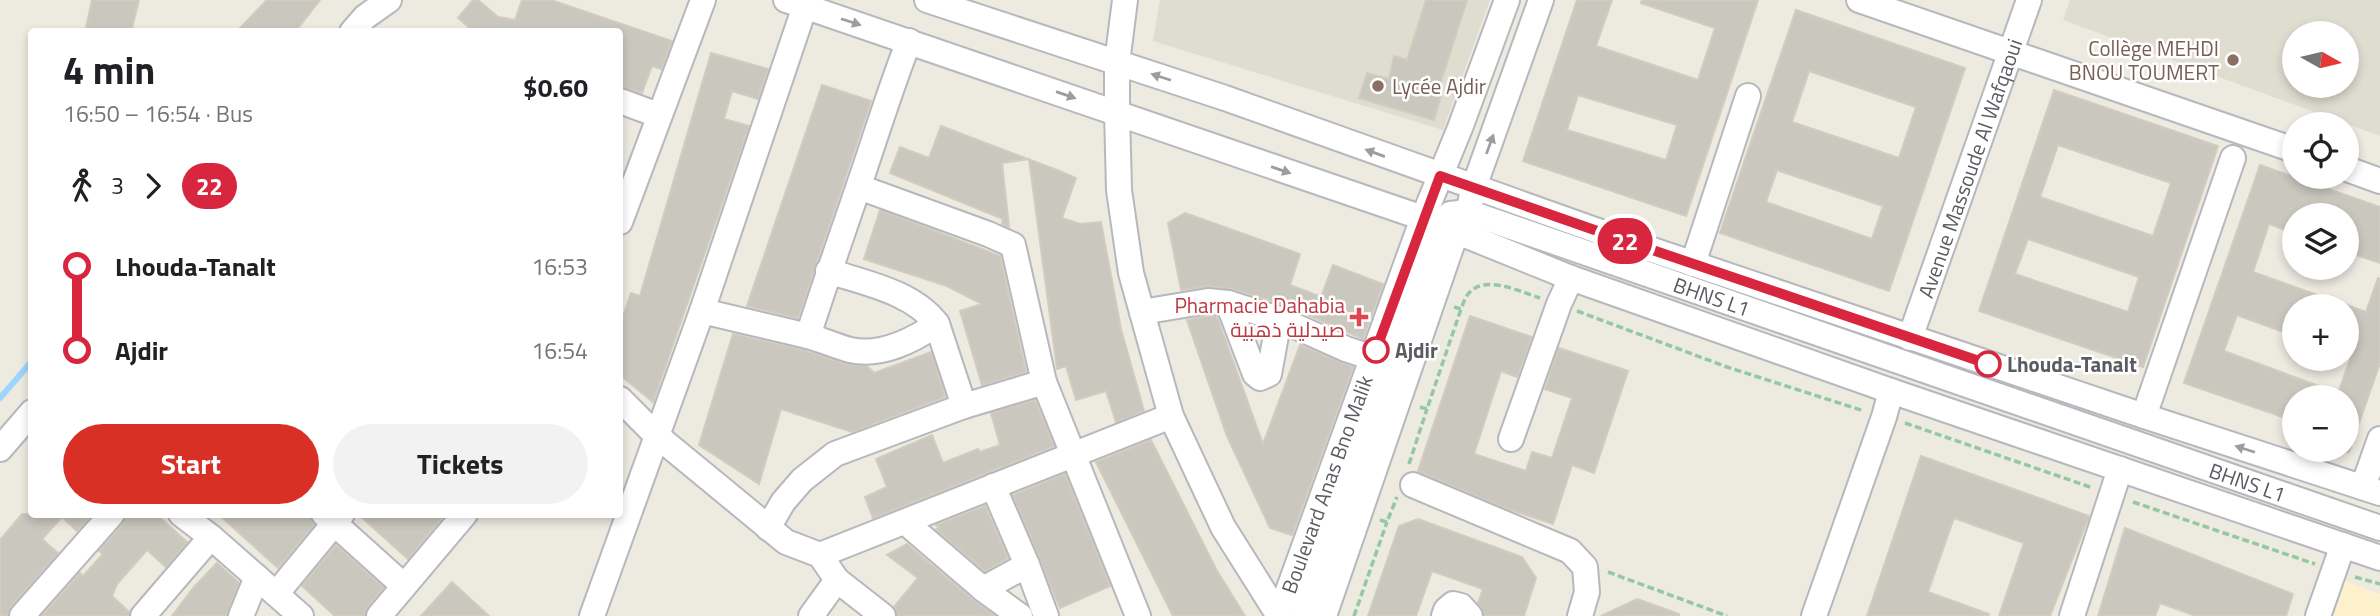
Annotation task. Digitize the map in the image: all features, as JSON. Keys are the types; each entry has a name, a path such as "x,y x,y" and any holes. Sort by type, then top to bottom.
{"street":[{"path":"363,16 389,0"},
{"path":"623,214 702,0"},
{"path":"927,0 1225,98 1440,176 1910,338 2372,490 2380,439"},
{"path":"1125,0 1117,63 1116,112 1119,190 1131,273 1171,416 1223,527 1279,616"},
{"name":"Boulevard Anas Bno Malik","path":"1324,616 1399,401 1449,223 1440,176 1507,0"},
{"name":"Boulevard Anas Bno Malik","path":"1279,616 1373,358 1449,223 1474,187 1541,0"},
{"path":"1859,0 2282,146"},
{"name":"Avenue Massoude Al Wafqaoui","path":"1910,338 2029,0"},
{"path":"592,616 702,311 800,3 1449,223 1570,278 2380,558"},
{"path":"808,336 889,92 909,41"},
{"path":"1693,264 1748,96"},
{"path":"623,102 658,115"},
{"path":"2144,416 2233,158"},
{"path":"2359,173 2380,181"},
{"path":"859,187 1013,245 1044,382 1138,616"},
{"path":"1306,616 1449,223"},
{"name":"BHNS L1","path":"1449,223 2380,528"},
{"name":"BHNS L1","path":"1449,223 1473,227 1702,313 2023,418 2380,543"},
{"path":"828,271 909,300 924,309 937,324 964,407"},
{"path":"1511,439 1570,278"},
{"path":"1142,312 1208,301 1228,303 1279,319 1373,358"},
{"path":"1228,303 1252,368 1260,378 1269,374 1279,319"},
{"path":"702,311 808,336 850,349 874,352 897,345 937,324"},
{"path":"768,528 783,502 802,480 835,454 964,407 1044,382"},
{"path":"1814,616 1891,391"},
{"path":"623,402 656,435 786,542 820,555 837,580 883,616"},
{"path":"820,555 1171,416"},
{"path":"0,449 28,417"},
{"path":"2072,616 2120,469"},
{"path":"1413,485 1570,551 1586,567 1587,592 1580,616"},
{"path":"993,486 1046,616"},
{"path":"22,616 108,518"},
{"path":"186,518 301,616"},
{"path":"276,594 333,518 404,586"},
{"path":"379,616 462,518"},
{"path":"905,522 983,589 1020,616"},
{"path":"143,616 211,537"},
{"path":"2318,616 2343,545"},
{"path":"983,589 1027,565"},
{"path":"241,616 257,577"},
{"path":"811,616 837,580"},
{"path":"1444,616 1450,605 1455,604 1471,616"}],"path":[{"path":"1399,401 1427,409 1461,309"},
{"path":"1354,616 1387,522"},
{"path":"1586,567 1607,571 1727,616"}],"shaded area":[{"name":"Lycée Ajdir","path":"1160,0 1490,0 1443,130 1153,41"},
{"name":"Collège MEHDI BNOU TOUMERT","path":"2070,0 2380,0 2380,136 2359,128 2359,112 2314,112 2063,20"}],"sand":[{"path":"2345,581 2380,594 2380,616 2334,616"}],"building":[{"path":"92,0 139,0 132,28 86,28"},
{"path":"267,0 320,0 298,28 240,28"},
{"path":"473,0 478,0 498,17 515,20 522,0 551,0 672,41 661,69 652,66 642,93 623,87 623,28 469,28 458,18"},
{"path":"1426,0 1467,0 1437,94 1441,95 1434,120 1359,98 1367,73 1389,79 1394,56 1407,60"},
{"path":"1577,0 1612,0 1596,46 1698,80 1715,28 1641,3 1642,0 1758,0 1686,216 1523,161","holes":["1578,95 1677,125 1666,160 1567,130"]},
{"path":"1796,10 1965,68 1889,291 1720,233","holes":["1809,71 1916,107 1899,158 1792,122","1777,170 1883,206 1872,239 1766,202"]},
{"path":"711,53 768,69 758,99 732,91 724,119 749,126 653,402 623,377 623,316 631,293 640,296"},
{"path":"822,85 871,101 798,318 747,306"},
{"path":"2054,90 2218,146 2143,367 1979,311","holes":["2058,145 2171,183 2153,236 2040,197","2028,239 2139,277 2128,312 2015,274"]},
{"path":"941,126 1028,159 1002,163 1009,227 1002,224 1003,219 890,173 900,147 929,158"},
{"path":"1029,159 1076,178 1062,218 1080,224 1101,222 1121,329 1144,411 1116,422 1106,391 1076,400 1066,366 1057,369"},
{"path":"2260,165 2282,173 2282,189 2329,189 2380,207 2380,263 2359,256 2359,203 2282,203 2282,229 2269,224 2253,272 2315,294 2282,294 2282,332 2237,315 2224,351 2316,385 2282,385 2282,417 2184,383"},
{"path":"880,210 1000,256 1026,372 982,385 960,311 982,304 947,286 864,259"},
{"path":"1185,213 1300,254 1290,285 1321,297 1333,265 1383,284 1363,339 1285,305 1232,289 1209,286 1181,290 1168,223"},
{"path":"2378,278 2380,279 2380,363 2359,423 2359,385 2341,385 2346,371 2359,371 2359,309 2366,312"},
{"path":"1470,316 1532,337 1517,377 1501,371 1474,454 1526,471 1532,452 1552,458 1572,398 1545,389 1559,348 1628,371 1594,473 1572,465 1553,524 1505,508 1418,471"},
{"path":"1217,317 1263,444 1300,345 1353,367 1292,535 1270,528 1227,436 1187,320"},
{"path":"733,334 804,350 846,364 867,366 874,373 931,352 945,397 852,432 781,409 759,484 699,445"},
{"path":"1035,400 1054,446 873,518 865,497 887,487 876,459 932,435 943,463 978,449 980,452 1000,445 991,413"},
{"path":"1151,440 1216,569 1245,616 1173,616 1096,462"},
{"path":"1921,456 2089,516 2050,616 1999,616 2024,543 1954,518 1928,592 1989,614 1988,616 1867,616"},
{"path":"1065,474 1110,586 1060,608 1013,495"},
{"path":"985,506 1008,558 985,571 936,529 939,527 936,525"},
{"path":"22,514 28,514 28,518 61,518 42,539 58,553 11,606 8,616 0,616 0,540"},
{"path":"63,518 88,518 77,531"},
{"path":"125,518 160,518 187,542 166,567 147,550 117,584 112,596 129,612 129,616 42,616 80,573 83,576 103,554 99,551"},
{"path":"222,518 311,518 314,525 278,568"},
{"path":"362,518 442,518 408,559"},
{"path":"1418,519 1522,557 1536,578 1524,616 1484,616 1478,603 1483,589 1432,571 1416,616 1368,616 1399,526"},
{"path":"2125,528 2293,594 2286,616 2196,616 2160,603 2155,616 2098,616"},
{"path":"907,544 995,616 898,616 894,607 918,578 887,555"},
{"path":"336,545 384,588 368,606 364,616 335,616 302,586"},
{"path":"217,563 239,583 226,616 172,616 194,587"},
{"path":"452,582 489,616 421,616"},
{"path":"1637,599 1679,614 1679,616 1601,616"}],"waterway":[{"path":"0,398 28,366"}],"bus line":[{"name":"22","path":"1376,350 1440,176 1988,364"}],"place":[{"name":"Collège MEHDI BNOU TOUMERT","path":"2233,60"},
{"name":"Lycée Ajdir","path":"1378,86"},
{"name":"Pharmacie Dahabia صيدلية ذهبية","path":"1359,317"},
{"name":"Ajdir","path":"1376,350"},
{"name":"Lhouda-Tanalt","path":"1988,364"}]}
